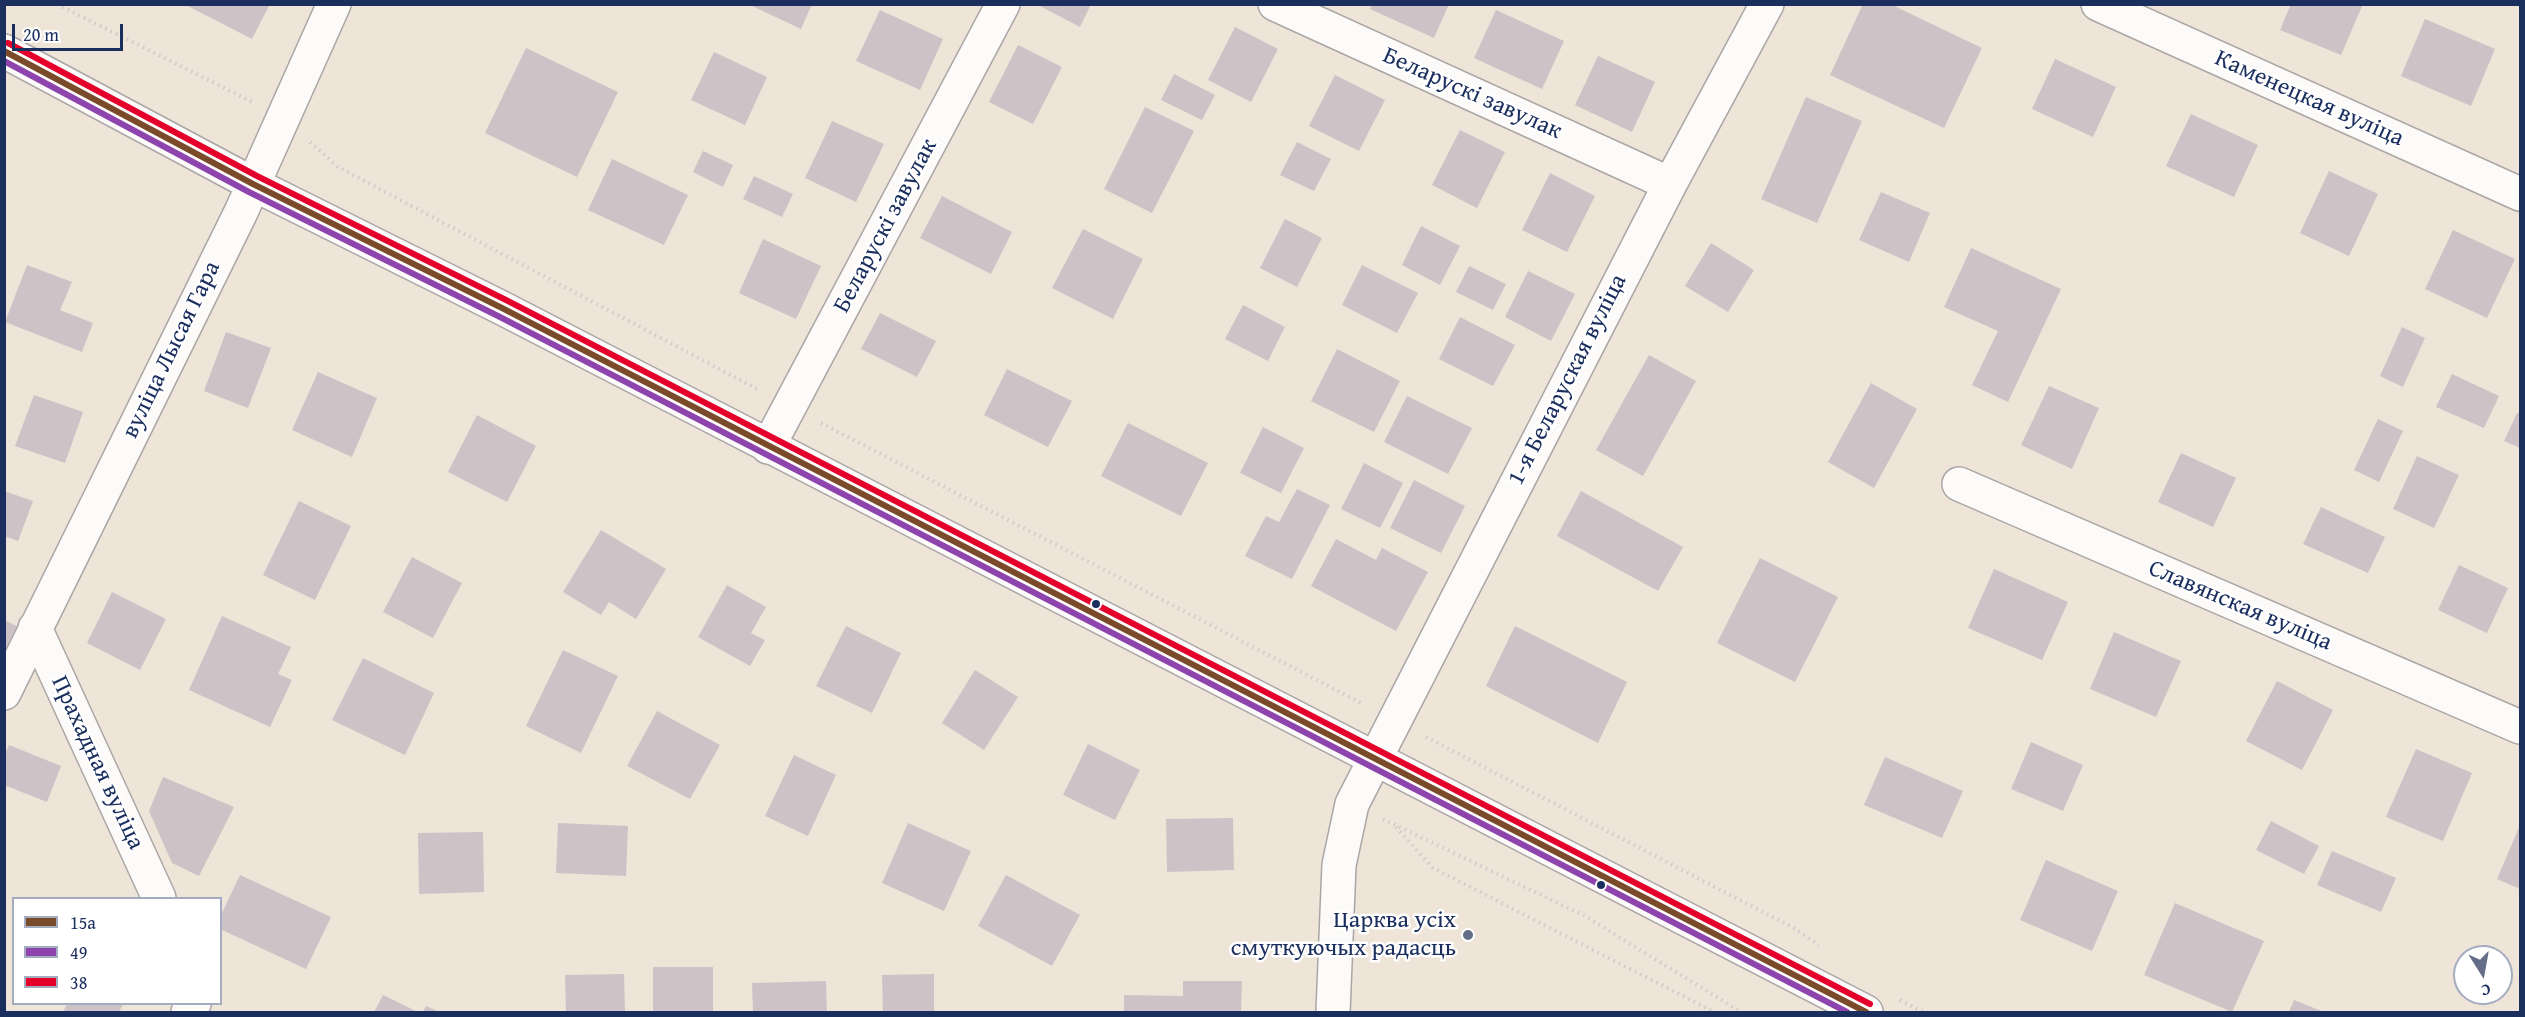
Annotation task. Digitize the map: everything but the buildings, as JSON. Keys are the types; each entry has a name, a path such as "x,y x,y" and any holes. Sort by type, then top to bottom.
{"street":[{"name":"вуліца Лысая Гара","path":"4,693 253,184 334,4"},
{"name":"Беларускі завулак","path":"768,447 1003,4"},
{"name":"Беларускі завулак","path":"1275,4 1670,184"},
{"name":"1-я Беларуская вуліца","path":"1333,1012 1339,865 1352,804 1670,184 1767,4"},
{"name":"Каменецкая вуліца","path":"2098,4 2520,194"},
{"path":"4,51 253,184 502,308 1866,1012"},
{"name":"Славянская вуліца","path":"1959,484 2520,727"},
{"name":"Прахадная вуліца","path":"35,628 159,897"}],"path":[{"path":"57,4 282,117 338,167 790,407 1792,927 1820,946"},
{"path":"1352,804 1585,916 1741,1012"},
{"path":"1393,824 1433,868 1714,1012"},
{"path":"1894,997 1923,1012"}],"transit line":[{"name":"38","path":"8,43 257,176 506,300 1870,1004"},
{"name":"15а","path":"4,51 253,184 502,308 1866,1012"},
{"name":"49","path":"4,61 249,192 498,316 1847,1012"}],"place":[{"name":"Царква усіх смуткуючых радасць","path":"1468,935"}]}
